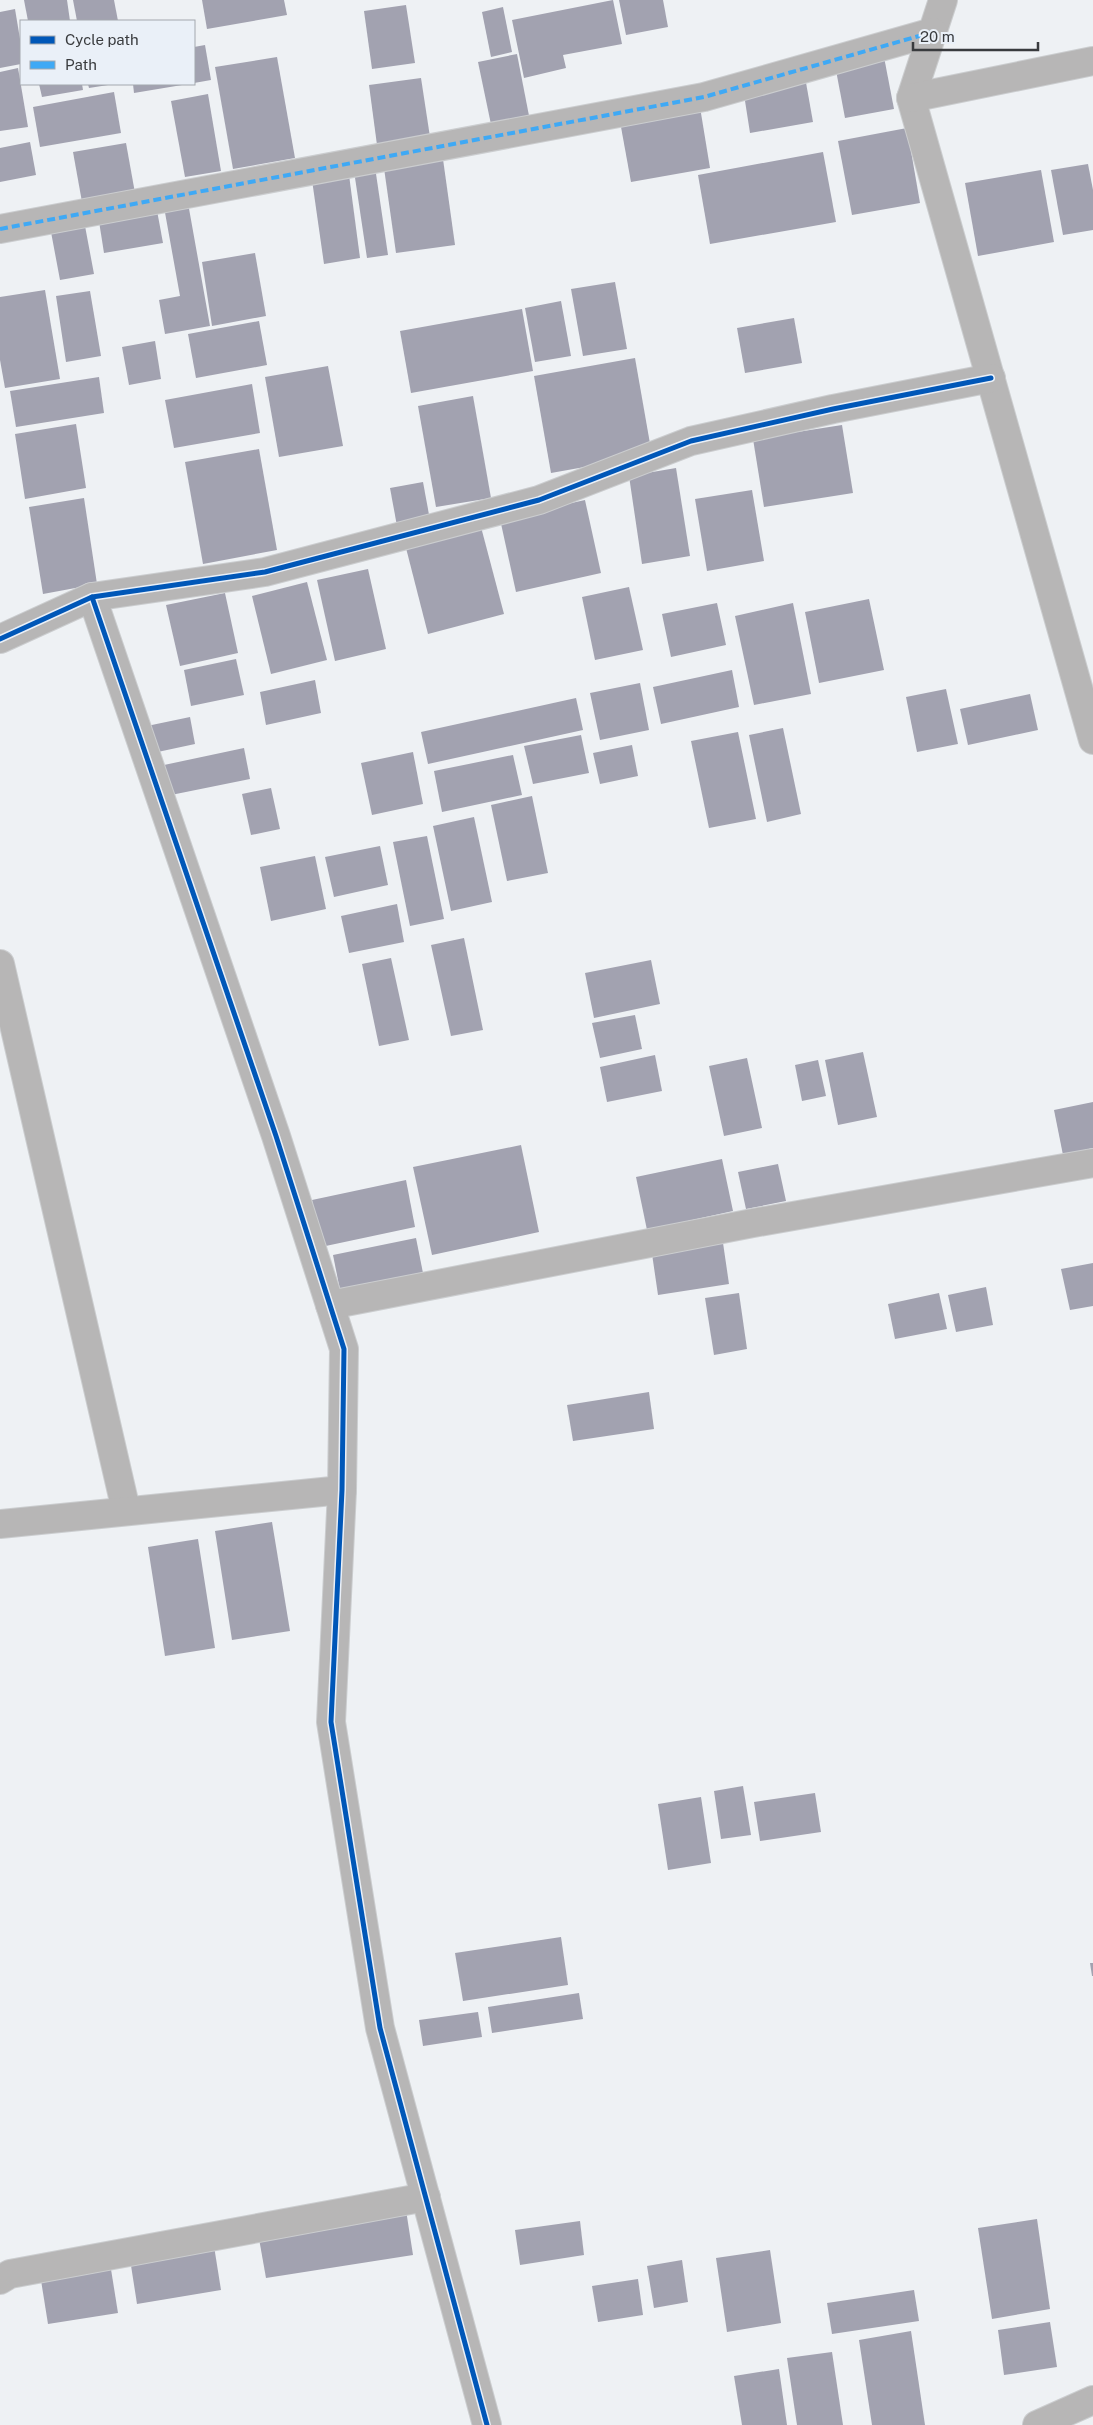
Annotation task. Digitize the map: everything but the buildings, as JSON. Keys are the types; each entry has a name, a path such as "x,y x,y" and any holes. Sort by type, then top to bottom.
{"street":[{"path":"943,0 911,98 1093,740"},
{"path":"0,229 704,97 933,32"},
{"path":"911,98 1093,61"},
{"path":"0,638 92,597 265,572 539,500 691,441 832,409 991,378"},
{"path":"92,597 276,1136 344,1349 342,1490 332,1722 380,2028 487,2425"},
{"path":"0,964 126,1510"},
{"path":"330,1305 753,1223 1093,1163"},
{"path":"0,1524 342,1490"},
{"path":"0,2280 10,2274 426,2198"},
{"path":"1037,2425 1093,2400"}],"marked path":[{"path":"0,229 704,97 933,32"}],"cycle path":[{"path":"0,639 92,597 265,572 539,500 691,441 833,409 991,378"},
{"path":"92,597 276,1136 344,1349 342,1490 331,1722 380,2028 487,2425"}]}
